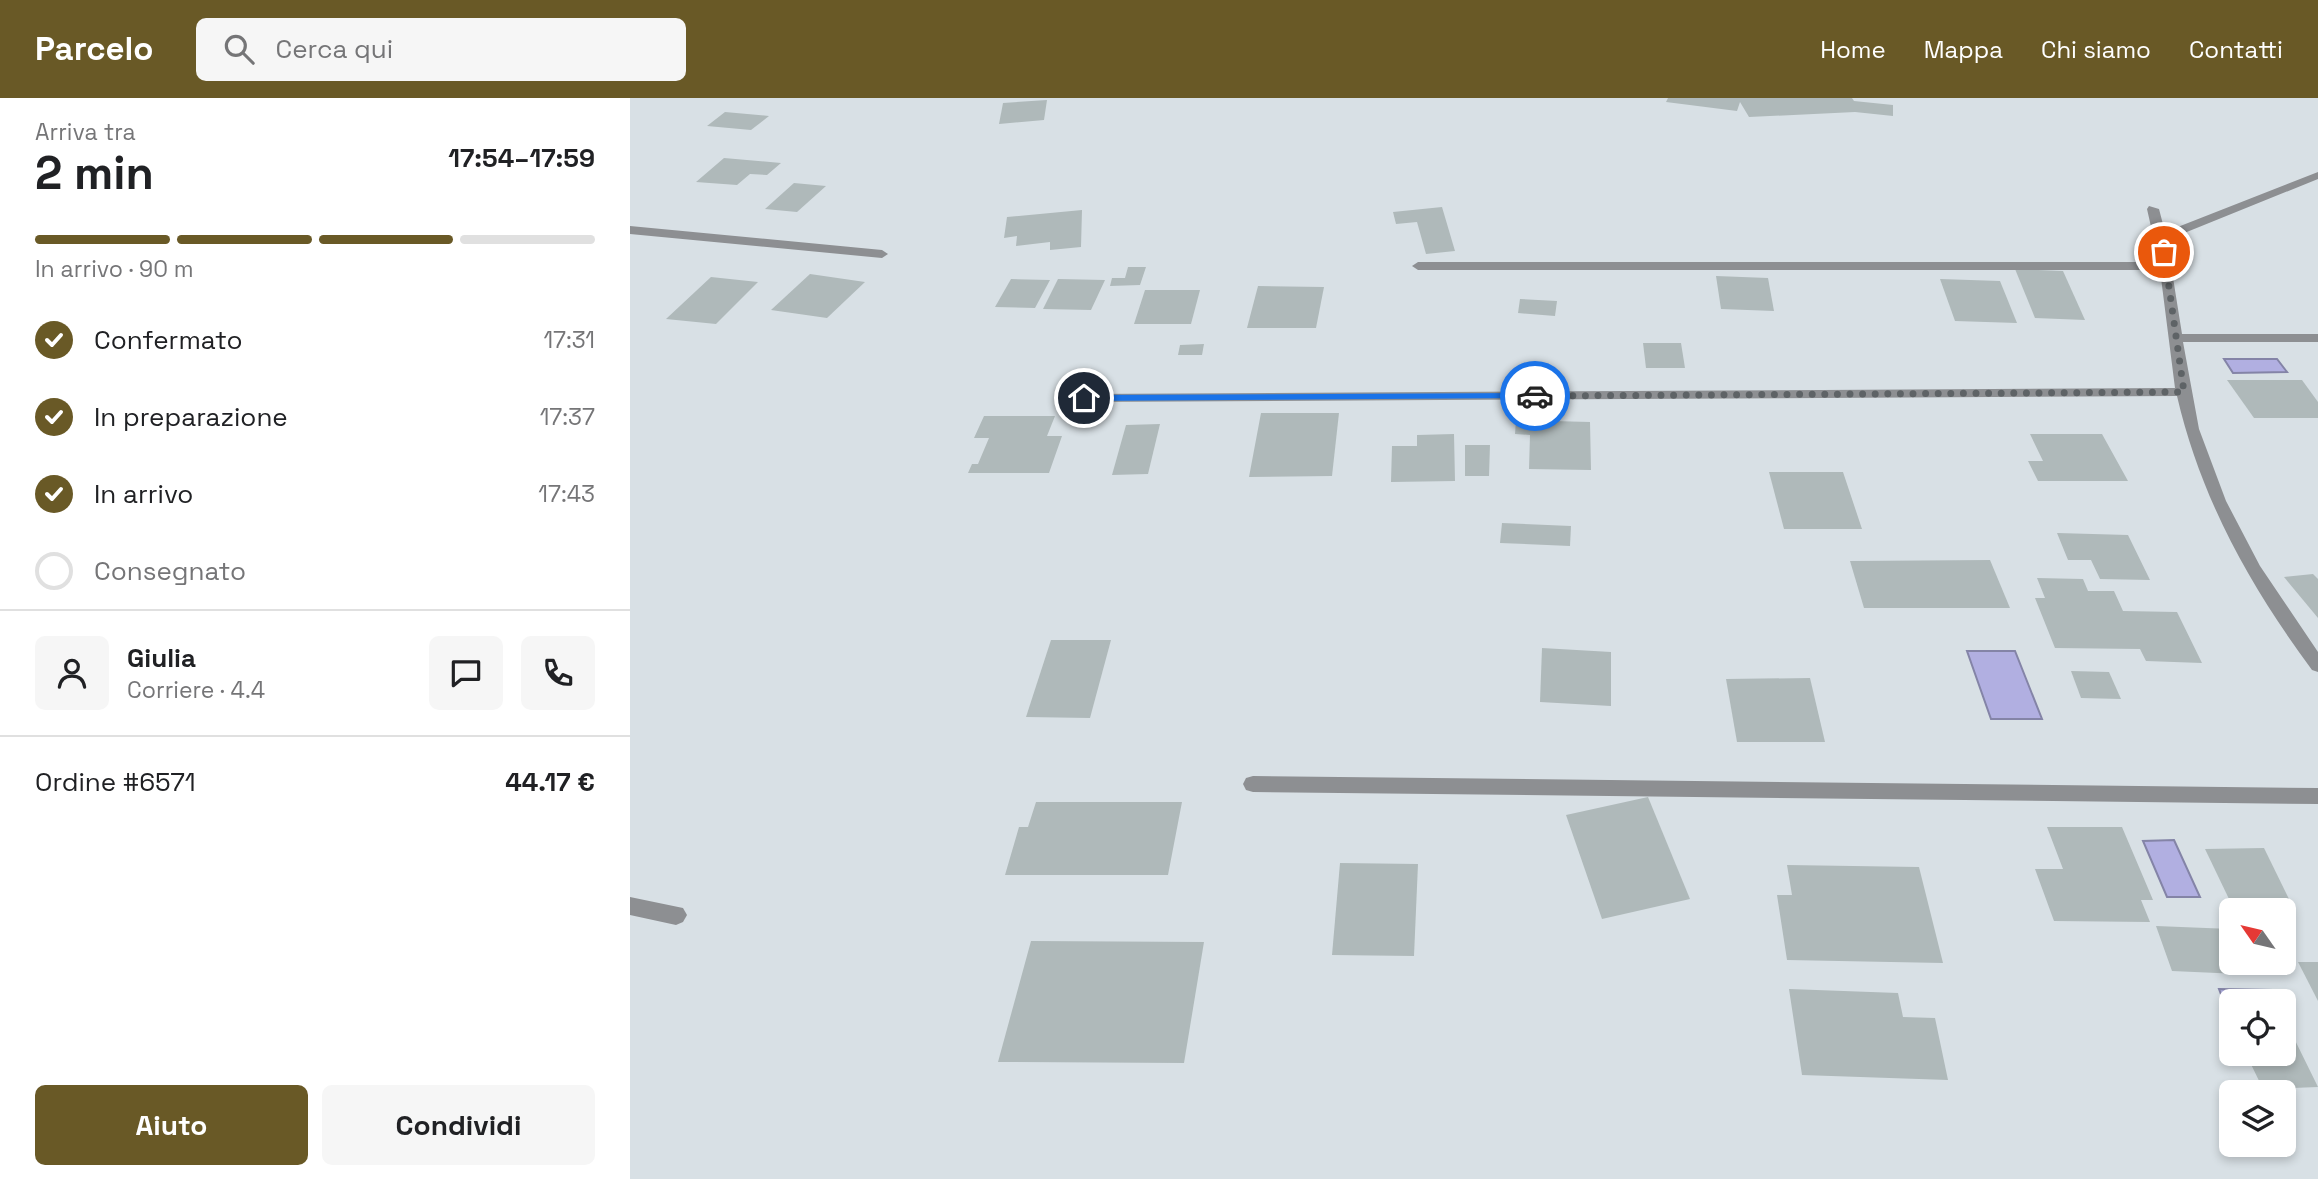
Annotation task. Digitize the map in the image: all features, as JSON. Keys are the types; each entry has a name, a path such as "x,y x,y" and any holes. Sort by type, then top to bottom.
{"street":[{"path":"2161,238 2318,175"},
{"path":"2153,209 2166,265 2174,338 2184,392 2210,481 2229,526 2270,597 2318,665"},
{"path":"630,230 882,254"},
{"path":"1418,266 2166,265"},
{"path":"2174,338 2318,338"},
{"path":"1084,398 2184,392"},
{"path":"1253,784 2318,796"},
{"path":"630,906 677,915"}],"water":[{"path":"2224,359 2277,359 2287,372 2233,373"},
{"path":"1967,651 2015,651 2042,719 1991,719"},
{"path":"2174,840 2200,897 2167,897 2143,841"}],"building":[{"path":"1668,98 1852,98 1854,101 1893,105 1893,116 1855,112 1749,117 1740,102 1737,111 1666,102"},
{"path":"1047,100 1044,120 999,124 1003,103"},
{"path":"725,112 769,116 751,130 707,126"},
{"path":"724,158 781,163 767,175 750,174 737,185 696,182"},
{"path":"794,183 826,186 797,212 765,209"},
{"path":"1442,207 1455,251 1426,254 1417,222 1396,224 1393,212"},
{"path":"1082,210 1081,247 1050,250 1050,242 1016,246 1017,236 1004,238 1007,217"},
{"path":"1128,267 1146,267 1140,285 1110,286 1112,278 1125,278"},
{"path":"2015,269 2063,271 2085,320 2035,318"},
{"path":"810,274 865,282 827,318 771,310"},
{"path":"1716,276 1768,278 1774,311 1721,309"},
{"path":"711,277 758,282 716,324 666,319"},
{"path":"1011,279 1050,280 1035,308 995,307"},
{"path":"1058,279 1105,280 1091,310 1043,309"},
{"path":"1940,279 2000,281 2017,323 1955,321"},
{"path":"1258,286 1324,287 1316,328 1247,328"},
{"path":"1145,290 1200,290 1191,324 1134,324"},
{"path":"1520,299 1557,301 1555,316 1518,313"},
{"path":"1643,343 1681,343 1685,368 1646,368"},
{"path":"1204,344 1202,355 1178,355 1180,345"},
{"path":"2227,380 2302,380 2318,402 2318,418 2254,418"},
{"path":"1261,413 1339,413 1332,476 1249,477"},
{"path":"984,416 1055,416 1047,436 1062,436 1049,473 968,473 972,464 978,464 989,438 974,438"},
{"path":"1516,420 1590,422 1591,470 1529,469 1530,435 1515,434"},
{"path":"1160,424 1148,474 1112,475 1126,425"},
{"path":"1454,434 1455,481 1391,482 1392,446 1417,446 1417,435"},
{"path":"2030,434 2102,434 2128,481 2038,481 2028,461 2043,461"},
{"path":"1465,445 1490,445 1489,476 1465,476"},
{"path":"1769,472 1843,472 1862,529 1784,529"},
{"path":"1502,523 1571,526 1570,546 1500,543"},
{"path":"2057,533 2128,535 2150,580 2100,579 2091,560 2068,560"},
{"path":"1990,560 2010,608 1864,608 1850,561"},
{"path":"2313,574 2318,579 2318,618 2284,577"},
{"path":"2037,578 2083,579 2088,591 2114,591 2123,611 2177,612 2202,663 2146,661 2140,649 2055,648 2035,598 2045,598"},
{"path":"1051,640 1111,640 1090,718 1026,717"},
{"path":"1542,648 1611,652 1611,706 1540,702"},
{"path":"2071,671 2109,672 2121,699 2081,698"},
{"path":"1810,678 1825,742 1737,742 1726,679"},
{"path":"1648,797 1690,899 1602,919 1566,815"},
{"path":"1036,802 1182,802 1168,875 1005,875 1019,827 1028,827"},
{"path":"2047,827 2122,827 2153,900 2141,900 2150,922 2054,921 2035,869 2063,869"},
{"path":"2264,848 2289,898 2229,898 2205,849"},
{"path":"1340,863 1418,864 1414,956 1332,955"},
{"path":"1787,865 1919,867 1943,963 1787,960 1777,895 1792,895"},
{"path":"2156,926 2219,929 2219,973 2172,971"},
{"path":"1031,941 1204,942 1184,1063 998,1062"},
{"path":"2298,962 2318,962 2318,1001"},
{"path":"1789,989 1898,993 1903,1017 1935,1018 1948,1080 1802,1075"},
{"path":"2296,1042 2318,1087 2296,1088 2296,1080 2259,1080 2252,1066 2296,1066"}],"way so far":[{"path":"1535,396 2184,392 2174,338 2164,252"}],"route":[{"path":"1084,398 1535,396"}]}
